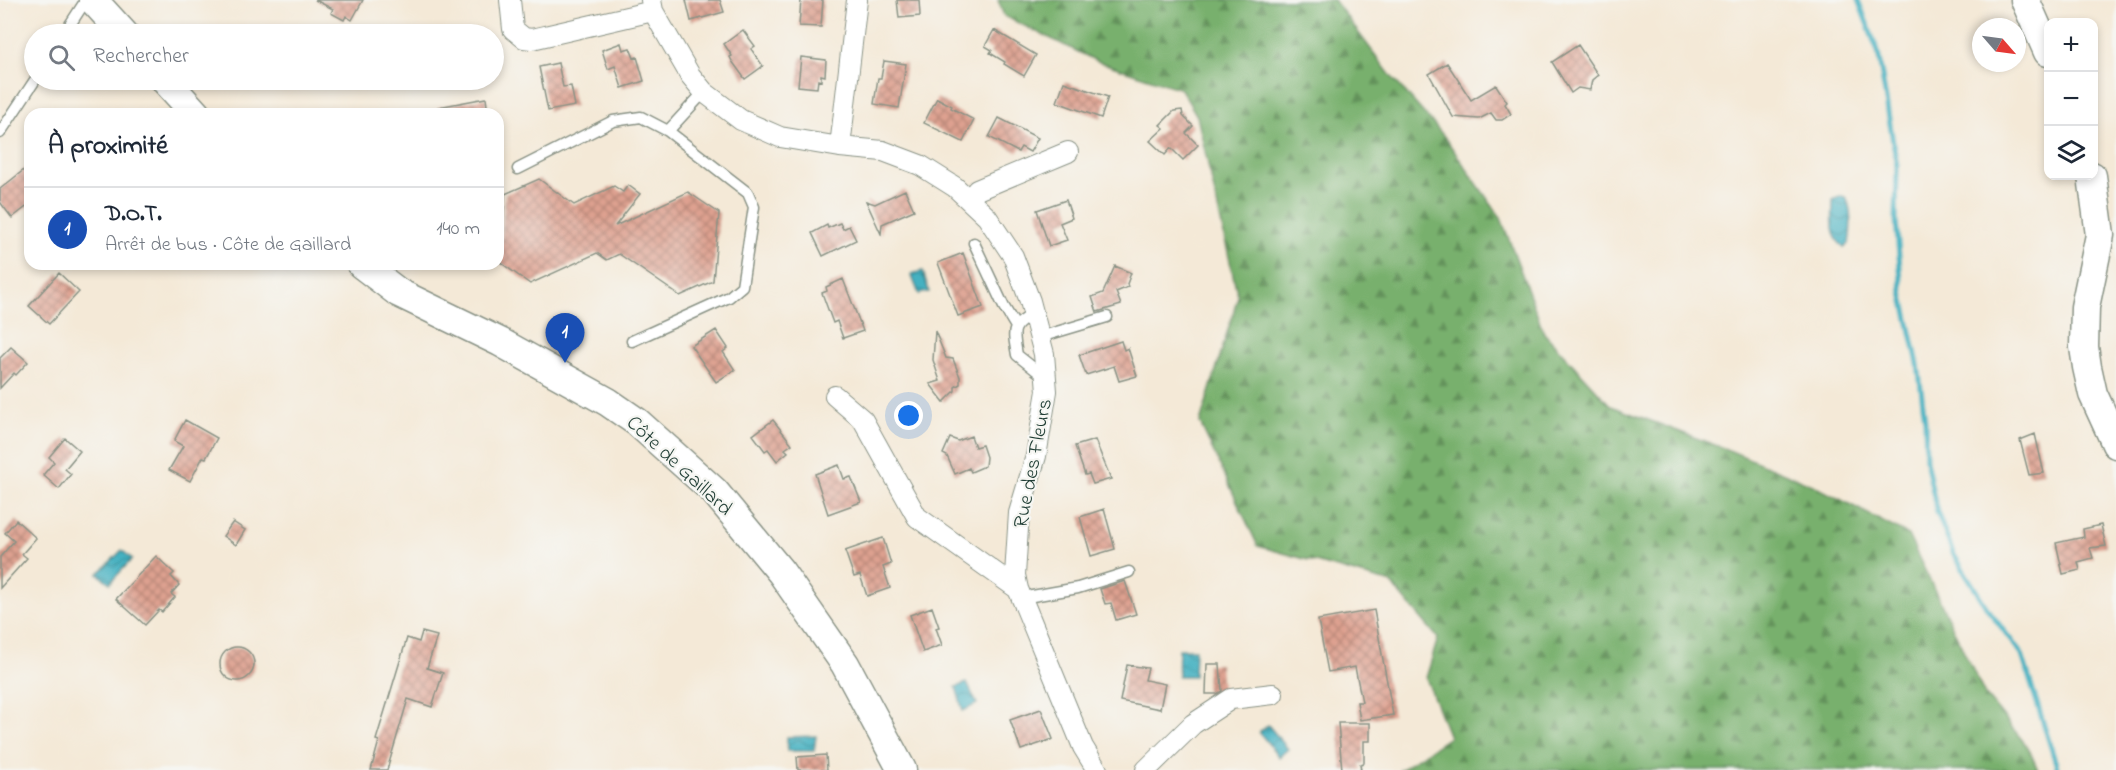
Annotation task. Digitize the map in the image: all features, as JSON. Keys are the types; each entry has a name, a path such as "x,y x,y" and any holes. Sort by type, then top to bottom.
{"street":[{"path":"93,0 115,24"},
{"path":"510,0 513,29 524,38 532,39 652,6"},
{"path":"840,147 857,0"},
{"path":"2025,0 2044,41"},
{"name":"Rue des Fleurs","path":"652,6 690,75 705,92 741,120 780,137 840,147 883,151 920,165 955,187 987,217 1013,256 1040,337 1047,391 1036,456 1019,513 1015,575 1020,594 1083,747 1097,770"},
{"path":"174,90 191,108"},
{"path":"969,200 977,190 1068,152"},
{"path":"2093,180 2100,235 2085,307 2084,347 2093,394 2116,444"},
{"name":"Côte de Gaillard","path":"369,270 399,293 500,342 608,402 637,422 714,492 781,572 845,664 902,770"},
{"path":"835,396 863,420 917,517 1020,594"},
{"path":"1146,770 1192,724 1231,699 1273,694"}],"lane":[{"path":"70,24 86,0"},
{"path":"0,133 28,90"},
{"path":"668,131 705,92"},
{"path":"518,169 613,121 641,117 668,131 748,193 754,207 742,286 729,297 632,341"},
{"path":"974,243 1016,327"},
{"path":"1034,314 1019,322 1013,333 1017,355 1046,378"},
{"path":"1040,337 1107,317"},
{"path":"1020,594 1078,588 1129,572"}],"green space":[{"path":"998,0 1334,0 1391,76 1443,135 1501,218 1544,333 1611,406 1731,451 1815,486 1908,535 1985,695 2028,747 2038,770 1400,770 1449,737 1426,678 1438,638 1391,583 1258,546 1200,423 1238,297 1197,116 1181,89 1097,61 1004,16"}],"water":[{"path":"1841,196 1848,201 1851,220 1849,244 1844,247 1836,238 1833,226 1833,200"},
{"path":"923,271 929,292 919,294 911,274"},
{"path":"122,550 132,559 110,583 98,574"},
{"path":"1179,649 1195,649 1194,676 1178,676"},
{"path":"967,683 977,704 963,711 956,687"},
{"path":"1268,725 1288,749 1279,757 1259,732"},
{"path":"816,736 814,751 787,751 787,737"}],"building":[{"path":"315,0 363,0 352,20 346,16 344,20 331,13 333,9"},
{"path":"686,0 720,0 724,12 691,21"},
{"path":"801,0 823,0 821,27 799,26"},
{"path":"897,0 919,0 920,16 899,18"},
{"path":"743,30 755,46 751,49 763,66 745,79 732,61 730,57 732,56 724,44"},
{"path":"994,30 1036,55 1024,76 1004,64 1005,62 990,53 992,50 985,46"},
{"path":"621,43 623,50 630,48 634,58 637,57 644,81 622,88 615,66 608,69 602,50"},
{"path":"1578,45 1598,75 1592,80 1590,90 1578,88 1571,93 1552,62"},
{"path":"801,57 826,60 825,76 821,75 817,88 798,86"},
{"path":"884,61 906,64 899,108 874,104 878,78 881,78"},
{"path":"558,63 563,87 571,86 575,106 548,111 539,67"},
{"path":"1447,63 1471,100 1496,85 1507,102 1505,104 1511,114 1502,120 1496,120 1491,113 1479,119 1453,117 1429,74"},
{"path":"1064,82 1108,97 1101,118 1057,102"},
{"path":"486,98 487,108 438,108"},
{"path":"937,98 974,120 963,142 924,123"},
{"path":"1182,110 1183,116 1193,126 1186,133 1198,145 1183,160 1171,148 1165,155 1150,141 1164,128 1160,125 1174,111"},
{"path":"999,118 1038,138 1030,152 1021,147 1018,152 989,137"},
{"path":"24,170 24,209 12,218 0,202 0,189"},
{"path":"539,179 574,205 614,186 623,192 628,185 640,194 615,226 688,192 719,213 713,281 680,296 619,254 607,260 597,253 530,284 504,265 505,194"},
{"path":"905,190 914,210 882,224 881,234 866,201 875,204"},
{"path":"1066,200 1072,218 1060,223 1067,240 1049,246 1037,210"},
{"path":"840,223 843,229 849,226 856,240 823,256 812,233 827,225 828,228"},
{"path":"963,253 983,307 958,316 938,263"},
{"path":"1115,266 1131,273 1128,287 1116,292 1121,305 1097,312 1092,297 1103,293"},
{"path":"59,273 79,292 49,324 29,306"},
{"path":"843,279 863,331 843,338 837,321 833,323 822,293 827,291 826,287"},
{"path":"716,330 728,348 723,352 735,370 716,382 691,346"},
{"path":"935,331 946,358 953,359 960,377 960,384 944,402 930,384 940,381 933,360"},
{"path":"1121,341 1124,350 1128,348 1137,376 1119,381 1114,366 1086,375 1079,355"},
{"path":"11,347 28,362 0,388 0,358"},
{"path":"185,420 217,438 190,481 169,470 183,446 174,441"},
{"path":"773,420 792,444 785,449 788,452 777,461 768,449 765,451 753,435"},
{"path":"2035,434 2044,473 2029,475 2020,440"},
{"path":"971,436 975,447 982,445 986,457 985,466 971,472 969,468 955,474 947,456 943,454 950,438 958,441"},
{"path":"65,438 80,451 65,469 71,474 59,489 43,475 54,462 49,457"},
{"path":"1095,440 1111,479 1093,484 1089,474 1085,475 1075,446"},
{"path":"839,465 844,479 851,477 861,502 828,514 815,474"},
{"path":"1104,509 1115,549 1091,556 1080,517"},
{"path":"16,520 36,538 22,554 27,558 0,588 0,557 14,541 5,533"},
{"path":"233,522 245,530 236,545 223,536"},
{"path":"2101,525 2106,546 2090,548 2093,558 2078,562 2080,570 2063,574 2056,543 2084,537 2083,529"},
{"path":"883,538 891,564 883,567 890,588 867,596 860,575 854,577 845,551"},
{"path":"156,556 174,573 171,576 179,585 171,594 175,597 162,612 159,610 145,625 116,599"},
{"path":"1125,581 1136,614 1116,620 1111,603 1105,604 1100,589"},
{"path":"932,607 942,645 923,652 910,615"},
{"path":"1374,610 1393,715 1360,720 1357,702 1362,702 1355,667 1328,672 1318,620"},
{"path":"422,632 437,636 427,668 443,673 432,707 408,699 387,770 371,770 379,741 376,740 407,638 419,642"},
{"path":"237,647 249,652 254,664 249,676 237,681 225,676 220,664 225,652"},
{"path":"1207,664 1220,664 1222,691 1217,694 1206,694"},
{"path":"1127,665 1148,668 1145,680 1165,684 1160,709 1120,701"},
{"path":"1041,709 1053,739 1021,750 1010,720"},
{"path":"1338,723 1370,723 1370,741 1364,741 1364,763 1360,764 1361,770 1342,770"},
{"path":"826,755 827,770 798,770 797,757"}],"waterway":[{"path":"1858,0 1878,52 1897,166 1896,220 1902,292 1918,364 1925,421 1926,460 1937,512 1953,553 1987,608 2022,655 2058,770"}],"place":[{"name":"D.O.T.","path":"565,363"}]}
